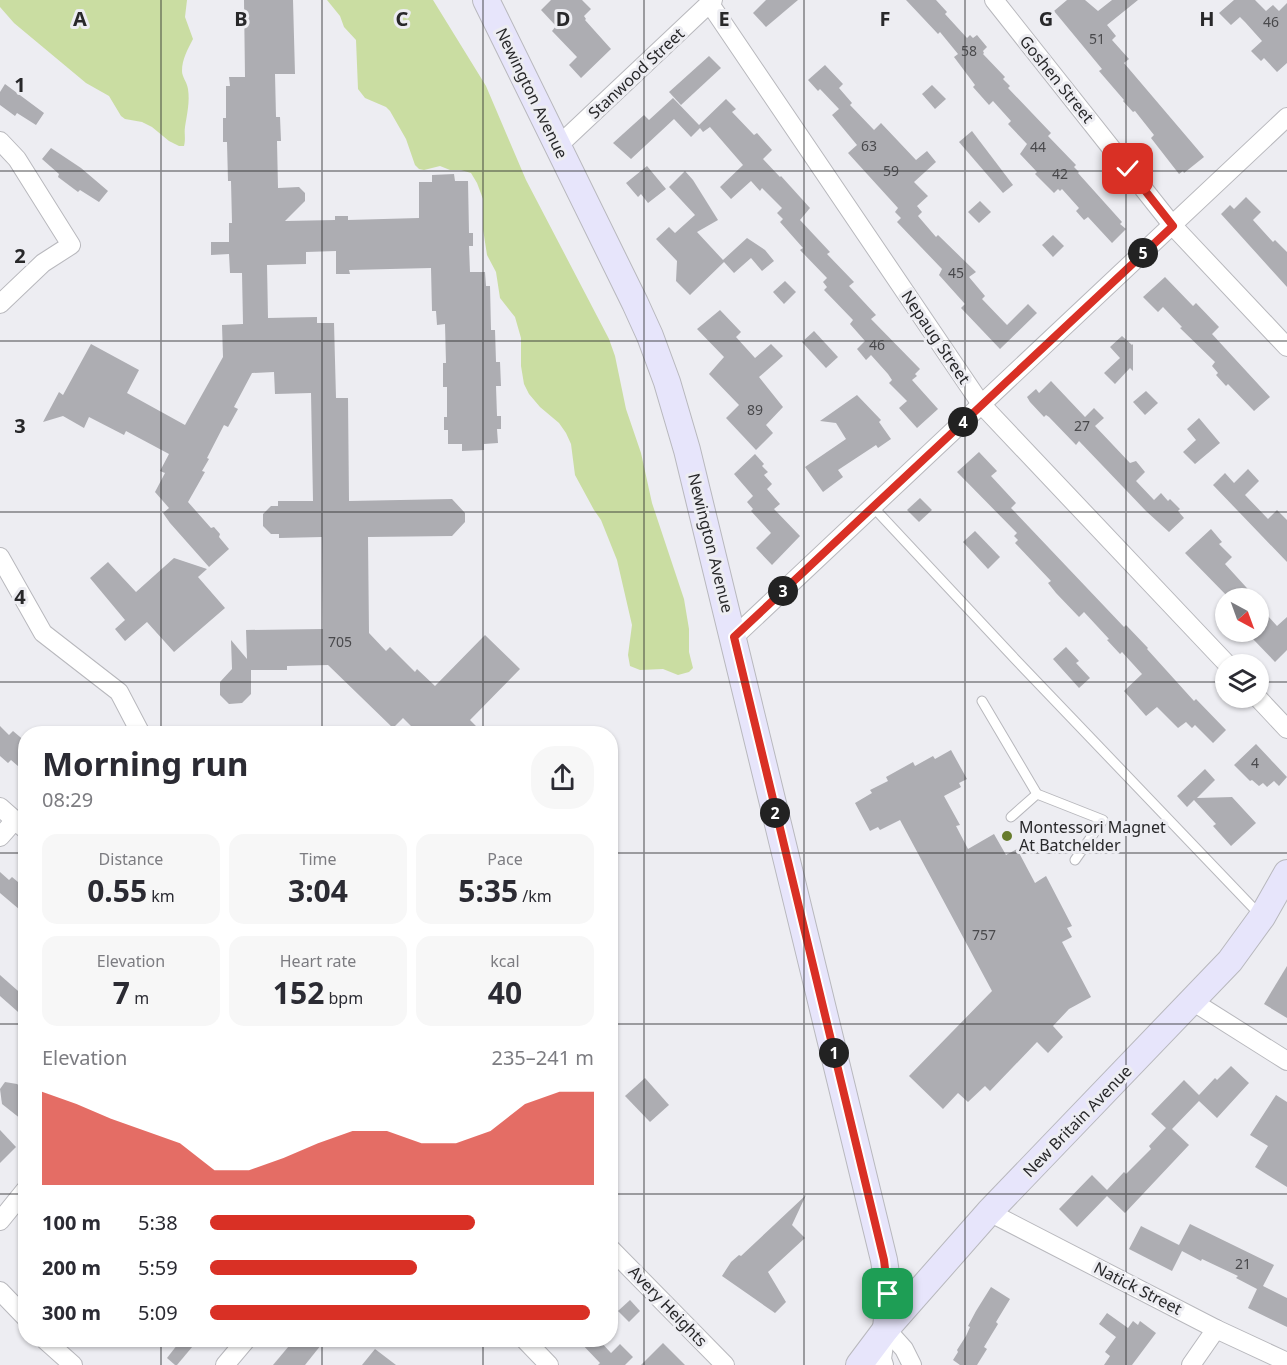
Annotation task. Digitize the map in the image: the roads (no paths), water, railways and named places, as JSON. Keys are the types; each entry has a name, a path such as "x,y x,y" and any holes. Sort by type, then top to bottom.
{"main road":[{"name":"Newington Avenue","path":"486,0 646,328 667,382 687,450 734,637 884,1260 888,1294 886,1329"},
{"name":"New Britain Avenue","path":"859,1365 886,1329 989,1212 1230,961 1262,916 1287,873"}],"street":[{"name":"Goshen Street","path":"994,0 1173,226 1287,347"},
{"name":"Stanwood Street","path":"558,146 711,2"},
{"name":"Nepaug Street","path":"711,2 981,404 1218,654"},
{"path":"734,637 1287,117"},
{"path":"0,141 17,159 70,245 43,263 0,304"},
{"path":"0,557 43,633 119,692 137,726"},
{"path":"1267,708 1287,729"},
{"path":"0,807 18,823"},
{"path":"0,837 18,826"},
{"path":"1192,1001 1287,1061"},
{"path":"0,1221 18,1199"},
{"name":"Natick Street","path":"989,1212 1216,1329 1287,1362"},
{"name":"Avery Heights","path":"618,1256 725,1365"},
{"path":"0,1292 18,1310"},
{"path":"884,1365 882,1359 886,1329"},
{"path":"886,1329 904,1349 912,1365"},
{"path":"1191,1365 1216,1329"},
{"path":"53,1347 74,1365"},
{"path":"225,1365 240,1347"},
{"path":"530,1347 543,1363"}],"lane":[{"path":"873,507 1048,695 1262,916"},
{"path":"982,701 1037,794 1103,820 1075,860"},
{"path":"1011,817 1037,794"}],"place":[{"name":"Montessori Magnet At Batchelder","path":"1007,836"}]}
